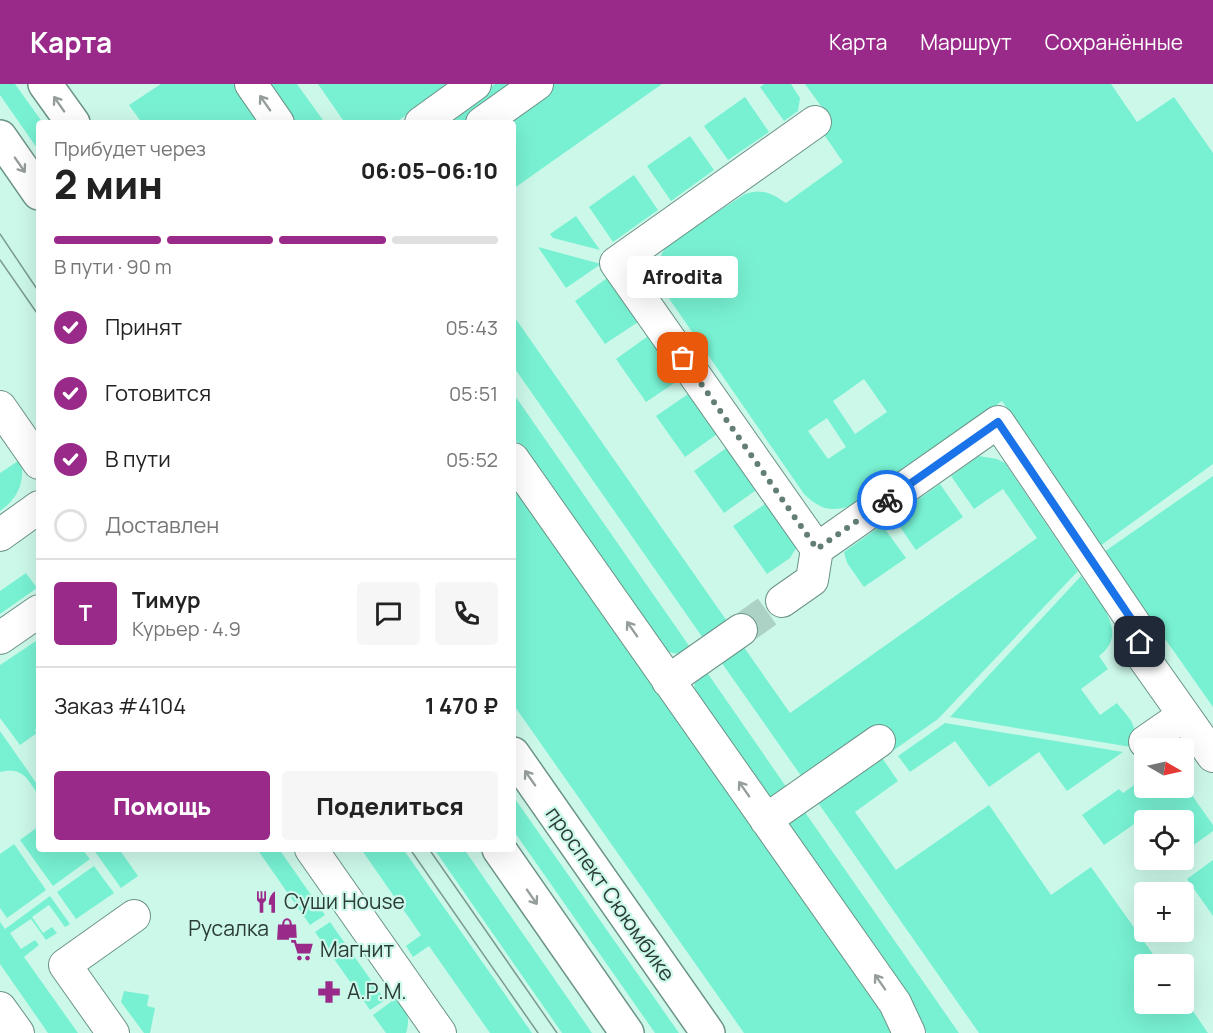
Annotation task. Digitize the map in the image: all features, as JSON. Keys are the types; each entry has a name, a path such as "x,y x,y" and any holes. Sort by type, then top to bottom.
{"main road":[{"path":"45,84 71,120"},
{"path":"0,137 36,189"},
{"name":"проспект Сююмбике","path":"516,758 708,1033"},
{"path":"501,852 627,1033"}],"street":[{"path":"251,84 276,120"},
{"path":"424,120 475,84"},
{"path":"486,120 537,84"},
{"path":"782,601 812,580 817,549 616,263 815,122"},
{"path":"0,407 36,459"},
{"path":"817,549 998,422 1138,629 1141,654 1213,756"},
{"path":"516,463 895,1003 909,1033"},
{"path":"2,531 36,509"},
{"path":"0,638 36,613"},
{"path":"668,681 741,630"},
{"path":"1151,738 1184,715"},
{"path":"766,820 879,741"},
{"path":"313,852 440,1033"},
{"path":"113,1033 65,965 134,916"},
{"path":"0,1008 18,1033"}],"green space":[{"path":"0,84 15,84 41,120 36,120 36,147 0,95"},
{"path":"161,84 235,84 261,120 140,120 129,105"},
{"path":"266,84 297,84 323,120 291,120"},
{"path":"318,84 450,84 399,120 343,120"},
{"path":"495,84 525,84 475,120 444,120"},
{"path":"551,84 662,84 516,187 516,120 500,120"},
{"path":"764,84 791,84 800,98 798,111 784,121 760,87"},
{"path":"805,84 1111,84 1137,122 1174,97 1213,153 1213,464 1100,546 1002,401 854,505 839,509 822,507 804,494 659,284 658,268 660,258 668,244 745,194 756,191 766,192 786,203 843,162 818,126 829,117","holes":["864,379 887,412 855,434 833,401","827,418 846,447 828,459 808,431"]},
{"path":"745,97 769,132 728,160 704,126"},
{"path":"690,136 714,170 671,201 647,166"},
{"path":"634,175 658,210 613,242 589,207"},
{"path":"576,216 600,250 553,238 550,234"},
{"path":"538,247 601,264 566,288"},
{"path":"610,276 641,320 605,344 575,301"},
{"path":"516,319 729,624 705,641 516,370"},
{"path":"651,334 682,378 646,402 616,359"},
{"path":"691,392 720,432 685,457 656,416"},
{"path":"516,397 692,650 676,654 661,648 516,440"},
{"path":"729,446 759,488 724,513 694,471"},
{"path":"979,456 1005,463 1078,571 938,719 894,750 878,728 804,780 719,659 741,643 790,713 1037,538 1003,489 974,509 951,476"},
{"path":"21,459 22,475 19,488 12,500 0,511 0,473"},
{"path":"1213,476 1213,707 1104,552"},
{"path":"516,484 886,1013 896,1033 744,1033 516,708"},
{"path":"940,484 963,517 916,550 893,517"},
{"path":"768,502 798,545 790,558 767,574 733,526"},
{"path":"882,525 906,558 864,587 847,563 844,552"},
{"path":"26,573 36,587 0,614 0,591"},
{"path":"1081,576 1108,616 1112,626 1112,637 1108,647 1099,656 1108,669 1081,689 1100,715 1117,703 1134,728 1131,747 950,717"},
{"path":"36,641 36,734 20,745 0,718 0,665"},
{"path":"704,668 789,791 770,801 694,690 695,681"},
{"path":"945,723 1123,752 1067,791 1039,752 989,787 955,741 910,772 898,756"},
{"path":"0,731 36,783 36,792 20,773 0,772"},
{"path":"878,752 898,781 855,812 896,870 989,805 1051,895 1091,867 1134,927 1134,942 1144,942 1153,954 1134,954 1134,1014 1194,1013 1208,1033 979,1033 814,797"},
{"path":"1134,785 1134,798 1194,798 1213,825 1213,831 1194,845 1194,810 1134,810 1134,824 1104,845 1082,815 1119,789 1123,793"},
{"path":"516,800 679,1033 655,1033 516,834"},
{"path":"802,808 959,1033 927,1033 907,994 788,828 787,820"},
{"path":"36,828 36,852 84,852 90,859 53,886 20,840"},
{"path":"14,844 46,890 7,918 0,908 0,854"},
{"path":"95,852 121,852 138,876 121,888"},
{"path":"259,852 281,852 325,915 310,925"},
{"path":"363,852 405,852 532,1033 490,1033 429,946 413,957 406,946 421,935"},
{"path":"436,852 466,852 592,1033 562,1033"},
{"path":"1213,860 1213,916 1194,889 1194,882 1189,882 1187,879"},
{"path":"94,866 114,893 76,919 57,892"},
{"path":"50,896 70,924 65,927 49,905 32,917 43,933 52,927 57,933 46,940 31,919 10,933 21,949 35,940 39,945 24,957 78,1033 48,1033 0,964 0,922 5,929"},
{"path":"330,922 385,1000 370,1010 315,932"},
{"path":"124,991 149,995 147,1006 155,1008 150,1033 144,1033 121,1002"},
{"path":"399,996 408,1018 406,1033 386,1033 373,1015"}],"tunnel":[{"path":"741,630 782,601"}],"tram line":[{"path":"0,234 36,288"},
{"path":"0,260 36,312"},
{"path":"412,852 538,1033"},
{"path":"431,852 557,1033"}],"way so far":[{"path":"683,358 817,549 887,500"}],"place":[{"name":"Afrodita","path":"683,358"},
{"name":"Суши House","path":"266,902"},
{"name":"Русалка","path":"287,929"},
{"name":"Магнит","path":"302,950"},
{"name":"А.Р.М.","path":"329,992"}],"route":[{"path":"887,500 998,422 1138,629 1140,642"}]}
